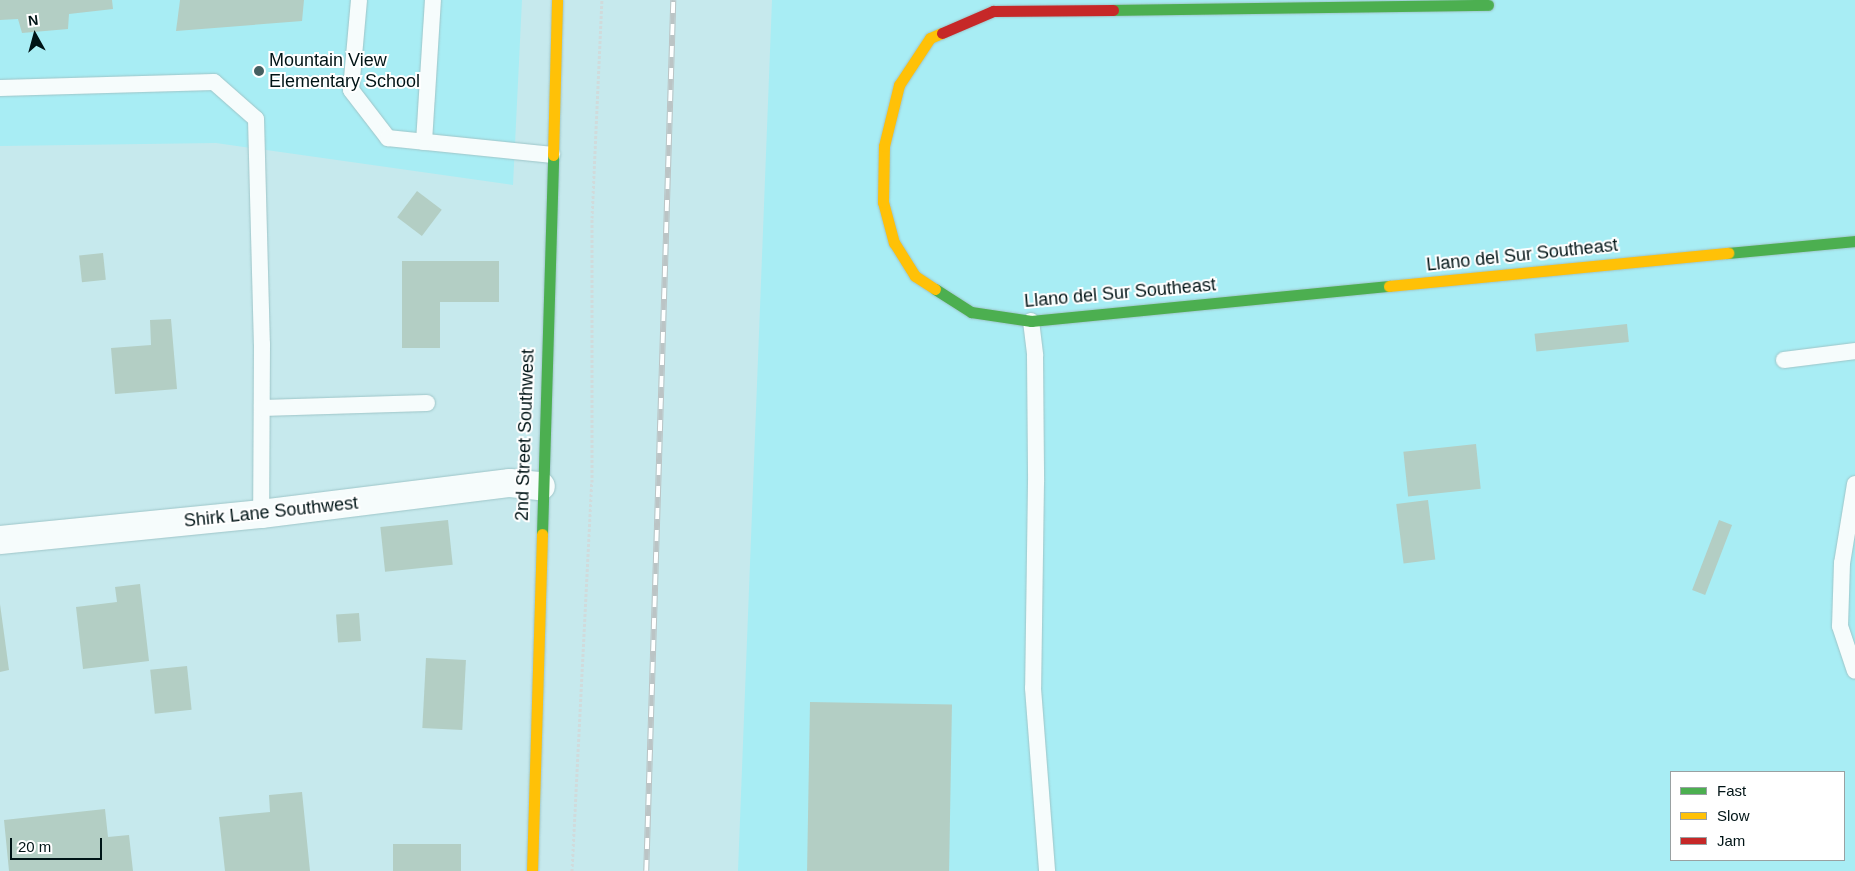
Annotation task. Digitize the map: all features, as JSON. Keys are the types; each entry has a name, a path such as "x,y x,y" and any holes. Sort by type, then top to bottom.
{"street":[{"name":"2nd Street Southwest","path":"532,871 541,486 557,0"},
{"name":"Llano del Sur Southeast","path":"1488,5 993,11 930,38 899,85 884,146 883,202 894,243 915,276 971,312 1031,321 1855,240"},
{"name":"Shirk Lane Southwest","path":"0,540 261,514 510,483 541,486"}],"lane":[{"path":"359,0 351,90 388,138 552,155"},
{"path":"424,142 433,0"},
{"path":"0,88 214,82 256,119 262,408 261,514"},
{"path":"1031,321 1035,356 1034,688 1047,871"},
{"path":"1784,360 1855,351"},
{"path":"262,408 427,403"},
{"path":"1855,484 1842,563 1840,626 1855,672"}],"path":[{"path":"572,871 592,482 592,218 602,0"}],"shaded area":[{"name":"Mountain View Elementary School","path":"0,0 522,0 513,185 216,143 0,146"},
{"path":"772,0 1855,0 1855,871 738,871"}],"building":[{"path":"0,0 112,0 113,9 69,14 68,29 22,33 18,19 0,20"},
{"path":"180,0 304,0 302,21 176,31"},
{"path":"417,191 442,210 422,236 397,217"},
{"path":"103,253 106,280 82,282 79,256"},
{"path":"402,261 499,261 499,302 440,302 440,348 402,348"},
{"path":"171,319 177,389 115,394 111,348 151,345 150,320"},
{"path":"1627,324 1629,342 1536,352 1535,334"},
{"path":"1476,444 1481,489 1408,496 1403,452"},
{"path":"1428,500 1435,560 1404,563 1396,504"},
{"path":"448,520 453,565 385,572 380,527"},
{"path":"1719,520 1732,525 1705,595 1692,590"},
{"path":"140,584 149,661 83,669 76,607 117,602 115,587"},
{"path":"0,604 9,670 0,672"},
{"path":"359,613 361,641 338,643 336,615"},
{"path":"426,658 466,660 462,730 422,728"},
{"path":"187,666 192,710 155,714 150,670"},
{"path":"810,702 952,704 949,871 807,871"},
{"path":"302,792 310,871 225,871 219,817 270,812 269,795"},
{"path":"105,809 108,837 129,835 133,871 9,871 4,820"},
{"path":"393,844 461,844 461,871 393,871"}],"railway":[{"path":"646,871 673,0"}],"traffic: fast":[{"path":"1113,10 1488,5"},
{"path":"542,534 553,155"},
{"path":"1728,253 1855,241"},
{"path":"935,289 971,312 1031,321 1389,286"}],"traffic: slow":[{"path":"553,155 557,0"},
{"path":"935,289 915,276 894,243 883,202 884,146 899,85 930,38 942,33"},
{"path":"1389,286 1728,253"},
{"path":"532,871 542,534"}],"traffic: jam":[{"path":"942,33 993,11 1113,10"}],"place":[{"name":"Mountain View Elementary School","path":"259,71"}]}
